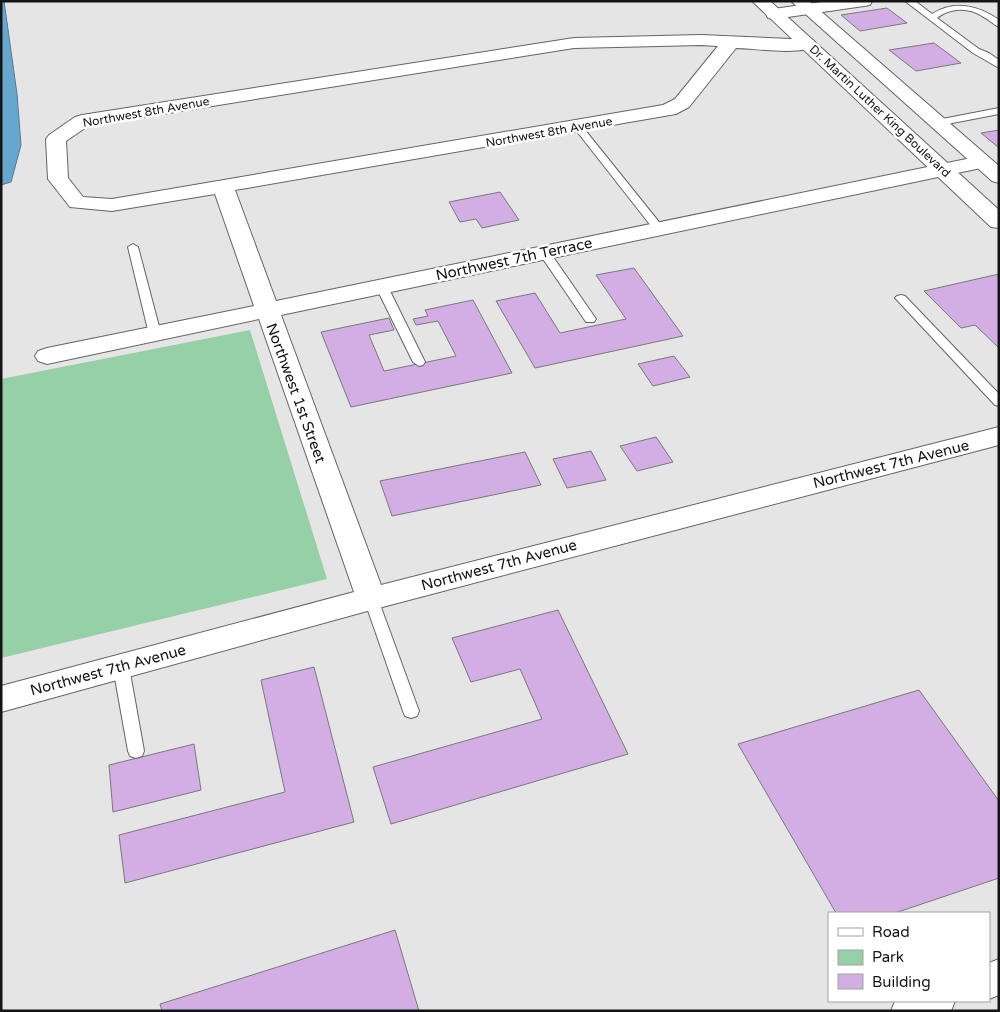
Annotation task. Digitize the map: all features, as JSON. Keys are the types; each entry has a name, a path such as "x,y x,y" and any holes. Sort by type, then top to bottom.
{"street":[{"path":"767,8 864,1"},
{"name":"Dr. Martin Luther King Boulevard","path":"804,6 999,178"},
{"name":"Dr. Martin Luther King Boulevard","path":"767,8 999,222"},
{"name":"Northwest 8th Avenue","path":"732,41 682,103 669,110 112,205 77,203 58,179 56,139 82,121 574,43 732,41 776,45 807,44"},
{"name":"Northwest 7th Terrace","path":"47,356 981,162"},
{"name":"Northwest 1st Street","path":"223,187 371,599"},
{"name":"Northwest 7th Avenue","path":"1,699 371,599 999,436"},
{"path":"910,1011 933,1002"}],"lane":[{"path":"909,1 976,51 986,55 999,65"},
{"path":"967,1 999,24"},
{"path":"932,18 940,11 950,8 978,10"},
{"path":"937,123 999,111"},
{"path":"578,127 659,229"},
{"path":"133,248 155,334"},
{"path":"545,253 590,318"},
{"path":"382,287 419,362"},
{"path":"900,298 999,402"},
{"path":"371,599 411,711"},
{"path":"121,667 136,751"}],"green space":[{"path":"250,330 327,579 1,658 1,379"}],"water":[{"path":"1,1 4,1 17,94 21,145 11,182 1,185"}],"building":[{"path":"887,8 907,23 860,31 841,15"},
{"path":"934,43 961,63 916,71 889,50"},
{"path":"999,130 999,148 981,133"},
{"path":"500,192 519,220 482,228 476,219 460,222 449,202"},
{"path":"634,268 683,336 535,368 496,301 535,293 560,333 626,319 596,275"},
{"path":"999,274 999,348 975,325 961,328 924,291"},
{"path":"473,300 512,373 351,407 321,332 389,318 394,330 369,335 384,371 456,356 438,321 416,325 413,319 428,316 425,310"},
{"path":"674,356 690,377 653,386 638,364"},
{"path":"656,437 673,462 637,471 620,446"},
{"path":"591,451 606,480 567,488 553,459"},
{"path":"525,452 541,485 392,516 380,481"},
{"path":"558,610 628,754 391,824 373,767 542,719 520,669 471,682 452,638"},
{"path":"314,667 354,822 125,883 119,835 285,792 261,680"},
{"path":"919,690 999,801 999,878 898,912 835,912 738,744"},
{"path":"194,744 201,790 113,812 109,765"},
{"path":"395,930 419,1011 162,1011 160,1004"}]}
